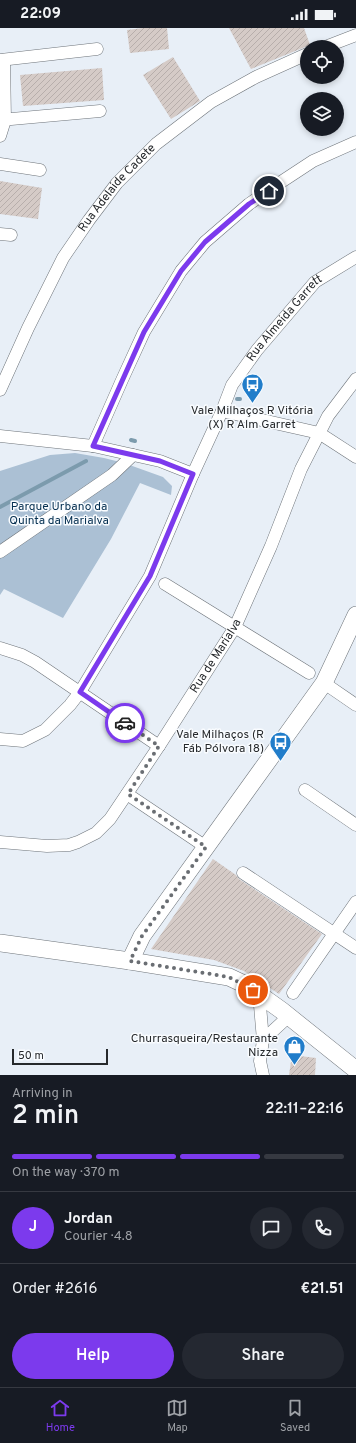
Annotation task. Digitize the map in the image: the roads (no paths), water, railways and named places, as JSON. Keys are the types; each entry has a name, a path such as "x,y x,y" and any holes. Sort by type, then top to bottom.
{"street":[{"path":"343,40 356,35"},
{"path":"0,136 2,120 2,60 97,49"},
{"name":"Rua Adelaide Cadete","path":"0,390 28,328 63,258 117,183 156,144 211,102 256,77 300,57"},
{"path":"2,120 100,111"},
{"path":"93,446 144,332 181,271 205,242 249,204 278,184 313,161 356,142"},
{"path":"0,164 40,170"},
{"name":"Rua Almeida Garrett","path":"0,739 23,741 45,730 70,705 80,692 150,576 232,385 257,350 315,282 356,257"},
{"name":"Rua de Marialva","path":"0,842 58,846 78,842 96,833 103,827 128,794 235,627 271,546 301,469 328,416 356,379"},
{"path":"222,411 320,433 356,456"},
{"path":"0,436 93,446 160,461 193,474"},
{"path":"0,552 112,475 133,455"},
{"path":"165,584 309,673"},
{"path":"130,961 142,936 324,683 356,615"},
{"path":"0,648 22,655 35,662 159,746"},
{"path":"324,683 356,705"},
{"path":"305,790 356,825"},
{"path":"128,794 206,847"},
{"path":"243,873 356,948"},
{"path":"293,993 356,902"},
{"path":"0,943 130,961 229,977 246,985 259,994 356,1070"},
{"path":"259,994 263,1040 260,1060 263,1075"},
{"path":"263,1040 289,1016"}],"waterway":[{"path":"131,440 135,441"},
{"path":"0,507 86,461"}],"place":[{"name":"Vale Milhaços R Vitória (X) R Alm Garret","path":"252,404"},
{"name":"Vale Milhaços (R Fáb Pólvora 18)","path":"280,762"},
{"name":"Churrasqueira/Restaurante Nizza","path":"294,1066"}],"park label":[{"name":"Parque Urbano da Quinta da Marialva","path":"59,514"}]}
